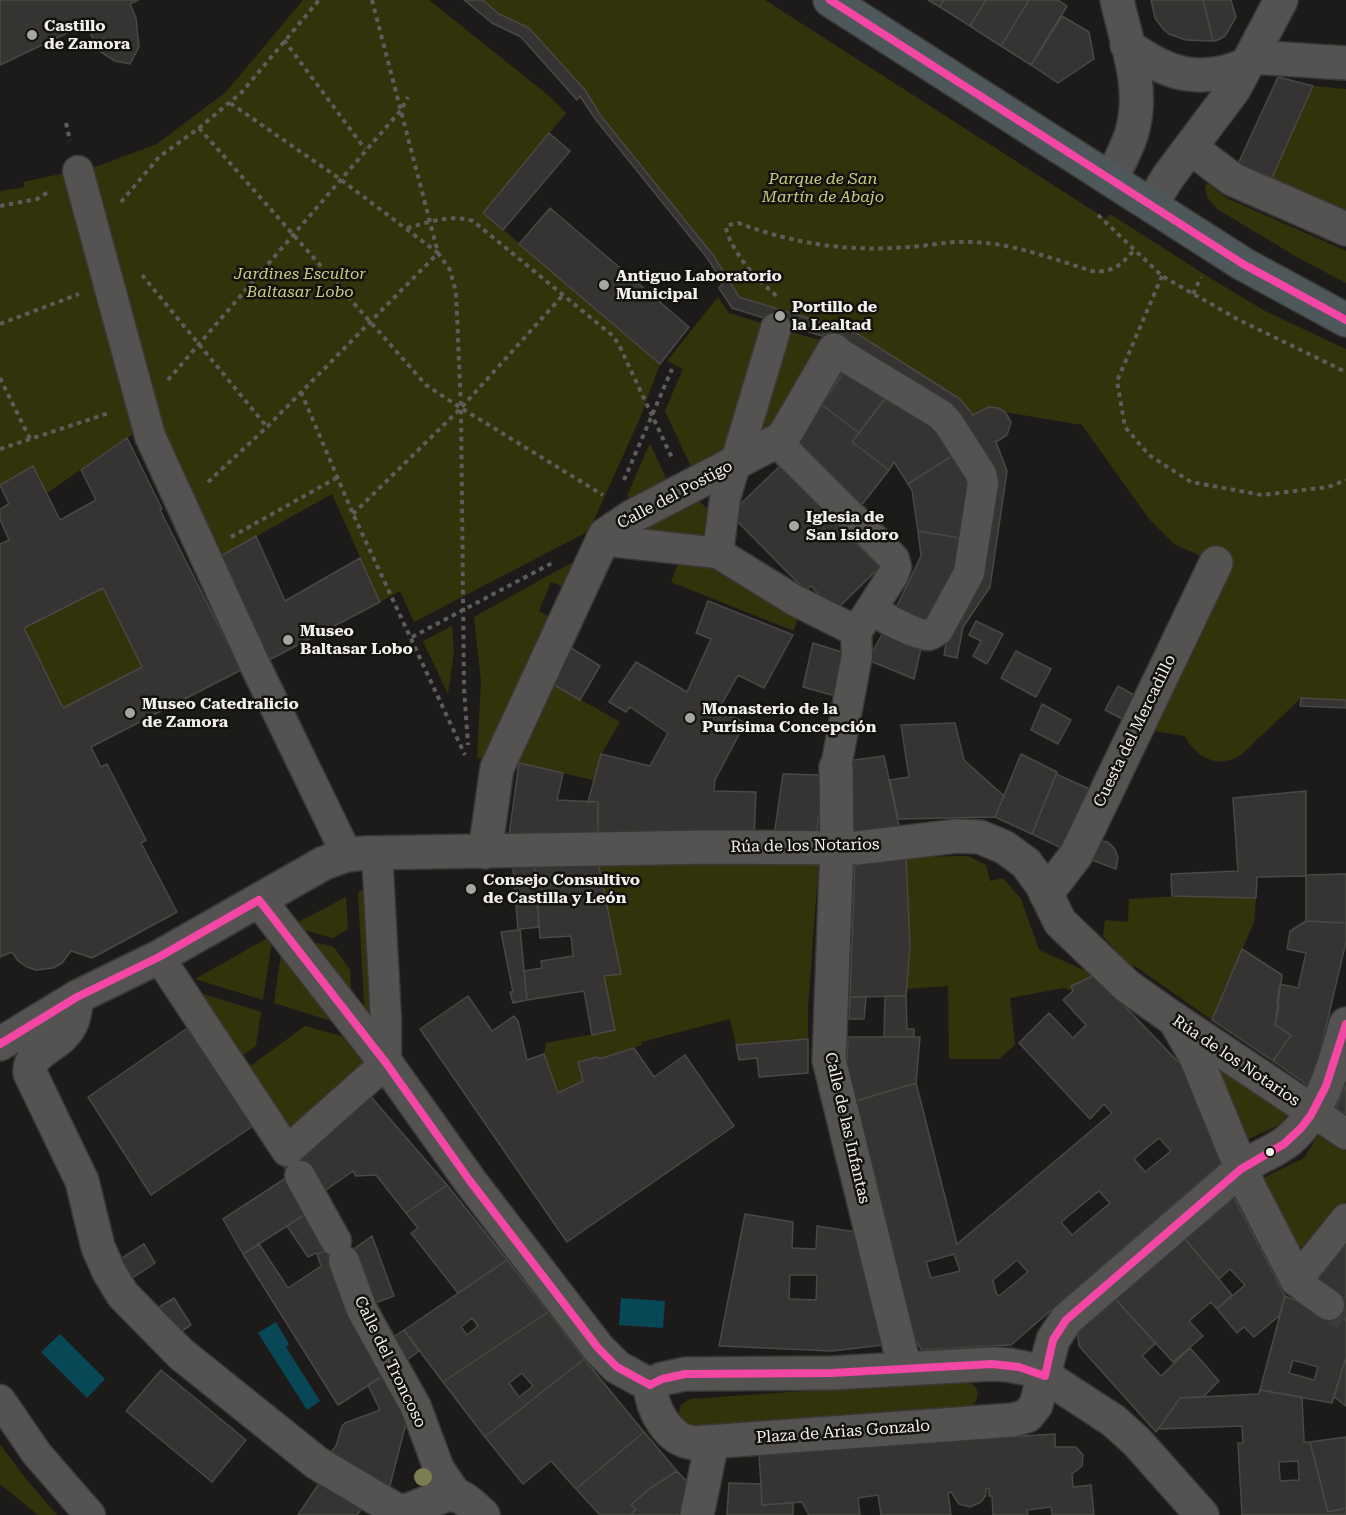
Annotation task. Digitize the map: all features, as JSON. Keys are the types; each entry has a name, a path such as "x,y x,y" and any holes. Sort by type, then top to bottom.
{"highway":[{"path":"830,0 1243,264 1346,321"}],"street":[{"path":"1111,179 1130,139 1136,116 1136,88 1117,0"},
{"path":"1151,205 1168,177 1218,113 1250,61 1281,0"},
{"path":"1127,45 1156,64 1185,75 1221,73 1250,61 1346,63"},
{"path":"1191,148 1232,179 1346,229"},
{"path":"79,173 150,436 255,665 367,864 386,1020 389,1066 292,1162"},
{"path":"718,552 725,498 779,315"},
{"path":"601,540 718,552 794,600 863,621 889,621 924,634 932,634 938,630 969,573 983,480 949,424 941,415 834,350"},
{"name":"Calle del Postigo","path":"498,852 494,781 499,763 601,540 624,509 685,489 777,441 787,431 834,350"},
{"path":"777,441 894,559 896,567 894,576 863,621 836,766"},
{"name":"Cuesta del Mercadillo","path":"1047,894 1076,855 1216,563"},
{"name":"Calle de las Infantas","path":"836,766 837,847 829,1060 905,1369"},
{"name":"Rúa de los Notarios","path":"367,864 498,852 710,847 866,847 957,836 980,837 1020,857 1032,870 1065,928 1120,979 1173,1018 1346,1134"},
{"path":"0,1044 77,998 159,957 324,863 367,864"},
{"path":"259,900 389,1066 470,1181 609,1361 638,1378 685,1374 832,1373 1009,1365 1029,1369 1045,1376 1114,1421 1202,1515"},
{"name":"Calle del Troncoso","path":"159,957 292,1162 340,1251 362,1310 416,1407 439,1469 457,1495 464,1498 483,1515"},
{"path":"77,998 73,1020 69,1028 56,1042 35,1057 29,1067 82,1181 98,1247 123,1295 181,1354 273,1428 317,1463 392,1509 406,1511 446,1495 457,1495"},
{"path":"1173,1018 1195,1055 1234,1174 1297,1280 1329,1305"},
{"path":"1234,1174 1254,1159 1288,1142 1300,1129 1328,1081 1346,1024"},
{"name":"Plaza de Arias Gonzalo","path":"638,1378 661,1419 677,1438 685,1442 712,1442 1018,1419 1027,1416 1034,1409 1045,1376 1053,1340 1066,1320 1234,1174"},
{"path":"1297,1280 1346,1219"},
{"path":"0,1400 43,1462 90,1515"},
{"path":"697,1515 712,1442"}],"path":[{"path":"93,228 102,226 159,157 199,129 243,92 319,0"},
{"path":"372,0 438,253"},
{"path":"284,40 365,149"},
{"path":"0,449 105,414 143,410 365,149 401,110 408,97"},
{"path":"231,103 406,228 438,253 450,270 456,292 461,408 465,688 469,764 412,636 353,514 301,393"},
{"path":"199,129 426,385 624,509 652,414 672,369"},
{"path":"0,206 37,199 79,173"},
{"path":"1111,179 1098,201 1098,213 1101,219 1162,276 1239,320 1346,372"},
{"path":"406,228 451,218 474,221 613,336 620,345 685,489"},
{"path":"779,315 773,292 748,267 729,238 726,228 728,225 738,223 805,244 841,247 909,247 969,242 1002,246 1092,271 1104,272 1115,269 1134,250"},
{"path":"201,489 267,427 438,253"},
{"path":"139,271 267,427"},
{"path":"1162,276 1117,381 1125,427 1149,456 1191,482 1262,495 1328,487 1346,480"},
{"path":"0,324 108,284"},
{"path":"353,514 461,408 563,295"},
{"path":"0,378 30,439"},
{"path":"225,540 338,477"},
{"path":"412,636 552,563"}],"green space":[{"name":"Jardines Escultor Baltasar Lobo","path":"303,0 429,0 548,95 566,113 484,213 660,364 640,418 589,531 414,622 400,591 380,602 332,494 221,556 158,420 127,438 47,493 33,467 0,485 0,191 25,187 23,182 98,166 157,144 226,92"},
{"name":"Parque de San Martín de Abajo","path":"483,0 765,0 1106,219 1110,214 1265,311 1346,349 1346,700 1301,698 1245,752 1231,760 1208,759 1195,750 1185,736 1148,730 1226,567 1174,544 1150,520 1082,425 993,408 981,410 973,415 960,399 856,333 739,297 713,255 601,116 584,90 529,28 499,14"},
{"path":"1313,86 1346,89 1346,212 1271,180"},
{"path":"1209,184 1231,200 1346,251 1346,283 1297,257 1217,209 1207,197 1205,185"},
{"path":"718,297 729,313 771,326 731,448 693,471 665,411 683,369 667,361"},
{"path":"784,330 823,341 771,429 747,444"},
{"path":"650,443 669,485 636,502 627,496"},
{"path":"696,498 717,518 710,538 631,531"},
{"path":"680,559 704,562 798,617 794,631 671,582"},
{"path":"571,563 574,566 563,587 551,582 539,611 550,617 487,759 477,758 481,682 474,617"},
{"path":"103,588 142,667 63,708 24,628"},
{"path":"452,626 454,653 448,694 423,641"},
{"path":"551,683 620,722 602,753 593,780 519,763"},
{"path":"968,856 986,865 990,881 1003,878 1021,899 1039,950 1095,975 1072,986 1073,991 1063,988 1010,998 1015,1045 999,1059 949,1059 948,986 906,989 910,946 906,857"},
{"path":"819,859 808,1007 808,1039 736,1045 730,1019 641,1042 642,1045 599,1059 578,1062 583,1081 558,1093 544,1054 546,1043 615,1030 604,976 621,974 598,862"},
{"path":"372,886 379,1022 365,1020 358,892"},
{"path":"1182,896 1256,898 1254,922 1212,1020 1135,966 1131,968 1103,936 1105,920 1128,922 1129,899"},
{"path":"346,897 348,929 333,938 291,926"},
{"path":"273,935 263,1000 195,979"},
{"path":"301,939 334,947 350,970 352,1004"},
{"path":"282,946 344,1025 274,1003"},
{"path":"194,991 261,1012 256,1046 239,1058"},
{"path":"305,1026 356,1040 374,1063 290,1136 246,1069"},
{"path":"1214,1065 1288,1113 1281,1124 1246,1140"},
{"path":"1319,1134 1346,1151 1346,1201 1309,1247 1295,1248 1263,1178 1304,1158"},
{"path":"964,1380 973,1384 978,1394 972,1406 687,1428 678,1416 681,1405 690,1399"},
{"path":"0,1444 57,1515 38,1515 0,1484"}],"water":[{"path":"621,1298 665,1301 663,1328 619,1325"},
{"path":"276,1322 289,1344 286,1347 320,1401 307,1410 258,1333"},
{"path":"60,1334 105,1379 87,1398 41,1352"}],"building":[{"name":"Castillo de Zamora","path":"0,0 138,0 130,4 136,18 139,47 130,64 115,61 98,50 86,24 0,65"},
{"path":"464,0 483,0 499,14 529,28 585,90 601,116 713,255 739,297 856,333 960,399 973,415 989,407 1005,412 1011,422 1007,435 996,442 1007,471 990,587 963,627 957,658 944,655 950,623 995,474 851,345 732,308 719,288 723,283 708,259 596,120 580,96 577,100 521,37 492,23"},
{"path":"928,0 944,0 940,7"},
{"path":"944,0 986,0 970,26 940,7"},
{"path":"986,0 1029,0 1001,46 970,26"},
{"path":"1029,0 1058,0 1067,6 1031,65 1001,46"},
{"path":"1151,0 1203,0 1213,41 1186,40 1169,34 1155,18"},
{"path":"1203,0 1231,0 1236,17 1225,36 1218,40 1213,41"},
{"path":"1062,16 1089,32 1094,59 1058,83 1031,65"},
{"path":"1278,77 1313,86 1271,180 1237,166"},
{"path":"549,133 570,151 503,230 483,213"},
{"name":"Antiguo Laboratorio Municipal","path":"550,208 689,327 660,364 519,244"},
{"path":"844,371 885,399 859,433 822,405"},
{"path":"889,393 937,425 955,454 908,484 894,462 889,470 852,442"},
{"path":"822,405 859,433 852,442 889,470 860,507 798,443"},
{"path":"127,438 162,509 160,510 241,670 91,747 101,767 107,764 146,840 141,843 177,912 92,958 71,951 62,963 53,968 36,970 18,961 12,952 0,957 0,544 9,540 0,519 0,509 9,504 0,485 33,466 60,520 96,500 81,470","holes":["103,588 142,667 63,708 24,628"]},
{"path":"955,454 974,484 966,539 918,531 912,490 908,484"},
{"name":"Iglesia de San Isidoro","path":"781,465 859,539 855,543 880,567 835,611 811,586 805,590 730,514"},
{"path":"918,531 966,539 963,555 929,621 895,610 921,556"},
{"path":"256,536 285,601 360,558 380,602 269,660 221,556"},
{"name":"Monasterio de la Purísima Concepción","path":"708,601 793,635 764,688 738,675 719,709 745,723 715,780 714,791 756,792 754,837 598,839 598,802 588,802 601,754 650,766 668,733 630,707 626,712 609,702 636,662 687,692 711,639 696,633"},
{"path":"976,621 1003,634 987,664 973,656 981,641 969,635"},
{"path":"884,631 921,648 914,679 868,660"},
{"path":"813,643 845,653 839,697 803,687"},
{"path":"568,646 600,666 580,700 551,683"},
{"path":"1016,651 1051,669 1036,697 1001,678"},
{"path":"1118,686 1139,698 1128,722 1105,710"},
{"path":"1301,698 1346,700 1346,708 1300,706"},
{"path":"1042,704 1071,720 1058,744 1031,730"},
{"path":"955,723 964,760 1004,796 995,817 898,819 890,780 909,777 901,725"},
{"path":"1021,754 1057,772 1032,834 995,817"},
{"path":"884,756 900,831 855,838 847,761"},
{"path":"519,763 563,773 557,800 598,802 598,839 509,835"},
{"path":"783,774 823,775 817,833 774,836"},
{"path":"1056,774 1094,791 1066,850 1032,834"},
{"path":"1306,791 1306,876 1257,877 1256,898 1172,896 1171,874 1238,871 1233,798"},
{"path":"1101,841 1108,842 1115,849 1118,858 1116,869 1084,857"},
{"path":"906,857 910,946 906,996 850,997 855,859"},
{"path":"598,862 621,974 604,976 615,1030 592,1035 584,991 527,1000 524,971 542,968 541,961 573,956 571,936 540,938 535,866"},
{"path":"535,866 539,927 520,929 527,1000 513,1003 510,992 513,992 501,932 518,930 513,867"},
{"path":"1346,874 1346,923 1306,921 1306,875"},
{"path":"1306,921 1346,923 1346,942 1317,1065 1309,1086 1273,1061 1291,1035 1275,1025 1280,984 1298,988 1306,953 1287,949 1290,931"},
{"path":"1242,949 1282,975 1275,1025 1291,1035 1273,1061 1212,1020"},
{"path":"1095,975 1184,1068 1222,1162 1011,1345 922,1350 911,1333 856,1101 916,1083 957,1244 1112,1113 1104,1104 1090,1119 1019,1043 1049,1013 1073,1038 1086,1025 1063,1000 1073,991 1071,986","holes":["1159,1138 1171,1151 1145,1172 1134,1159","1099,1191 1110,1203 1072,1235 1061,1222","954,1254 960,1271 931,1278 926,1262","1017,1260 1028,1272 999,1296 993,1280"]},
{"path":"468,996 492,1031 514,1016 518,1021 527,1060 544,1054 558,1093 583,1081 578,1062 598,1057 599,1059 634,1048 654,1077 685,1055 734,1126 567,1242 420,1029"},
{"path":"885,996 906,996 907,1029 914,1029 914,1037 884,1037"},
{"path":"850,997 866,997 864,1019 849,1019"},
{"path":"192,1025 256,1124 151,1195 88,1097"},
{"path":"848,1037 920,1037 916,1083 856,1101 847,1064"},
{"path":"808,1039 808,1073 759,1077 757,1058 739,1060 736,1045"},
{"path":"1346,1085 1346,1115 1336,1108"},
{"path":"366,1091 447,1185 406,1213 376,1175 356,1176 353,1171 319,1195 289,1176 283,1165"},
{"path":"289,1176 309,1212 243,1254 223,1219"},
{"path":"447,1185 507,1260 458,1293 411,1233 418,1228 406,1213"},
{"path":"1234,1198 1285,1296 1279,1316 1254,1337 1244,1327 1237,1333 1217,1309 1245,1285 1230,1269 1219,1279 1185,1239"},
{"path":"309,1212 329,1250 308,1257 287,1226"},
{"path":"745,1214 793,1222 792,1248 816,1249 817,1226 856,1232 883,1345 832,1351 719,1346","holes":["790,1275 817,1275 816,1300 789,1299"]},
{"path":"372,1236 394,1296 369,1305 351,1251"},
{"path":"1185,1239 1232,1295 1217,1309 1211,1302 1189,1321 1203,1336 1173,1362 1115,1299"},
{"path":"1346,1241 1346,1321 1327,1307 1315,1278"},
{"path":"144,1244 155,1263 128,1281 117,1261"},
{"path":"259,1244 288,1288 321,1266 317,1254 329,1250 351,1257 391,1371 338,1405 243,1254"},
{"path":"507,1260 548,1312 443,1382 404,1330","holes":["472,1318 478,1326 467,1335 461,1327"]},
{"path":"1285,1296 1322,1312 1327,1307 1346,1321 1346,1357 1332,1403 1260,1390","holes":["1293,1360 1318,1367 1314,1380 1289,1373"]},
{"path":"174,1298 191,1325 177,1334 154,1310"},
{"path":"1115,1299 1156,1343 1142,1356 1161,1376 1190,1348 1219,1381 1203,1397 1180,1398 1156,1432 1079,1346 1077,1331"},
{"path":"548,1312 584,1359 485,1437 443,1382","holes":["522,1373 533,1386 519,1397 509,1383"]},
{"path":"404,1330 419,1351 399,1366 386,1342"},
{"path":"1346,1357 1346,1406 1334,1397"},
{"path":"584,1359 644,1432 576,1489 551,1461 523,1484 485,1437"},
{"path":"161,1370 246,1440 212,1482 126,1411"},
{"path":"391,1371 410,1408 389,1489 327,1457 336,1446 345,1423 380,1410 368,1385"},
{"path":"1260,1390 1302,1397 1304,1442 1310,1442 1328,1512 1346,1508 1346,1515 1242,1515 1238,1443 1243,1443 1242,1426 1158,1429 1180,1398 1258,1394","holes":["1298,1461 1299,1480 1280,1481 1279,1462"]},
{"path":"644,1432 677,1471 649,1489 631,1505 636,1509 630,1515 600,1515 576,1489"},
{"path":"1055,1434 1055,1447 1076,1447 1083,1455 1082,1466 1072,1474 1073,1487 1091,1485 1094,1515 1052,1515 1051,1507 1027,1510 1028,1515 993,1515 992,1496 989,1496 989,1489 986,1488 986,1495 981,1502 970,1507 959,1504 951,1492 948,1493 951,1515 881,1515 878,1495 858,1498 860,1515 809,1515 802,1502 762,1505 759,1453"},
{"path":"1346,1437 1346,1508 1328,1512 1310,1442"},
{"path":"677,1471 695,1490 688,1515 630,1515 636,1509 631,1505 649,1489"},
{"path":"322,1479 363,1507 357,1515 298,1515"},
{"path":"729,1483 761,1484 762,1505 793,1503 793,1515 727,1515"}],"tunnel":[{"path":"1329,1305 1346,1317"}],"transit line":[{"path":"830,0 1243,264 1346,320"},
{"path":"259,900 386,1063 470,1181 598,1348 617,1367 650,1385"},
{"path":"0,1044 77,997 159,957 259,900"},
{"path":"1045,1376 1053,1340 1066,1320 1241,1169 1284,1144 1301,1128 1311,1115 1326,1086 1346,1024"},
{"path":"650,1385 662,1379 685,1374 832,1373 992,1364 1019,1367 1045,1376"}],"place":[{"name":"Castillo de Zamora","path":"32,35"},
{"name":"Antiguo Laboratorio Municipal","path":"604,285"},
{"name":"Portillo de la Lealtad","path":"780,316"},
{"name":"Iglesia de San Isidoro","path":"794,526"},
{"name":"Museo Baltasar Lobo","path":"288,640"},
{"name":"Museo Catedralicio de Zamora","path":"130,713"},
{"name":"Monasterio de la Purísima Concepción","path":"690,718"},
{"name":"Consejo Consultivo de Castilla y León","path":"471,889"}]}
